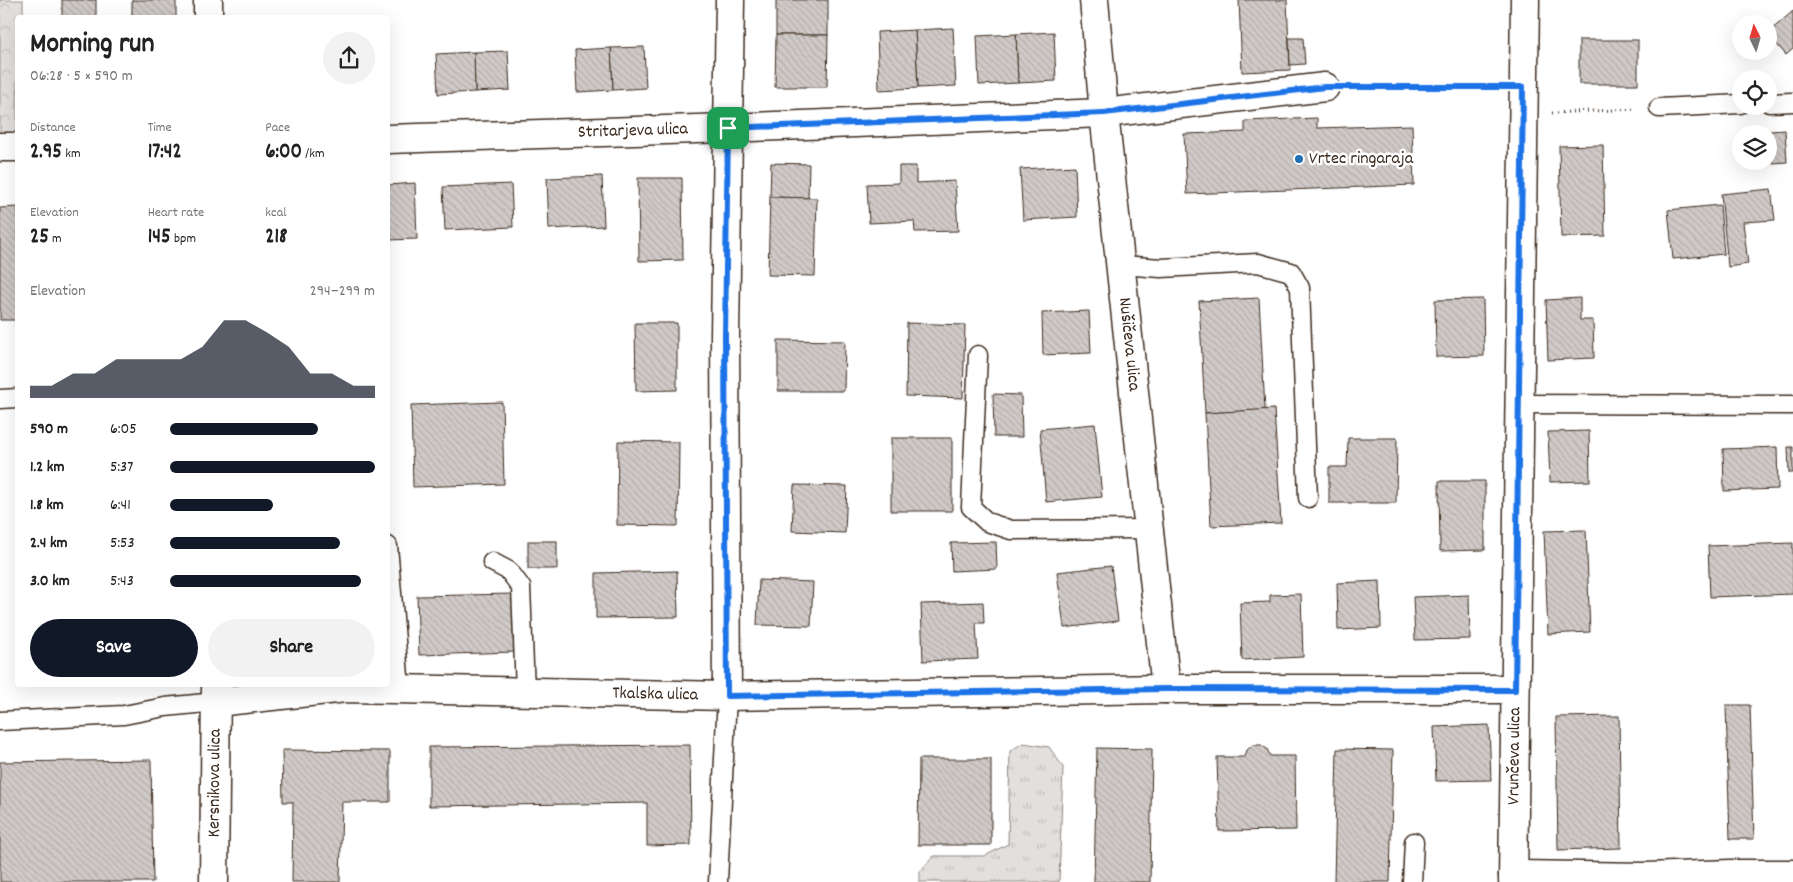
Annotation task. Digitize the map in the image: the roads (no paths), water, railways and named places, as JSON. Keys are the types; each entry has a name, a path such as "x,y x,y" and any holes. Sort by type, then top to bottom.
{"street":[{"path":"208,0 208,15"},
{"path":"727,696 725,336 730,0"},
{"name":"Nušičeva ulica","path":"1094,0 1104,113 1122,265 1166,689"},
{"name":"Vrunčeva ulica","path":"1513,878 1525,0"},
{"name":"Stritarjeva ulica","path":"390,139 1104,113 1325,87"},
{"path":"0,147 15,147"},
{"name":"Tkalska ulica","path":"216,694 346,688 727,696 1166,689 1515,690"},
{"name":"Kersnikova ulica","path":"214,882 216,694"},
{"path":"1513,878 1793,874"}],"lane":[{"path":"1777,103 1793,102"},
{"path":"1659,108 1732,104"},
{"path":"1122,265 1161,268 1258,263 1291,272 1300,288 1308,498"},
{"path":"978,355 971,507 987,522 1011,530 1149,529"},
{"path":"0,399 15,398"},
{"path":"1519,404 1793,405"},
{"path":"492,562 509,571 521,587 525,691"},
{"path":"390,570 400,688"},
{"path":"0,721 124,714 165,707 216,694"},
{"path":"718,882 727,696"},
{"path":"1412,882 1414,842"}],"place":[{"name":"Vrtec ringaraja","path":"1299,159"}]}
